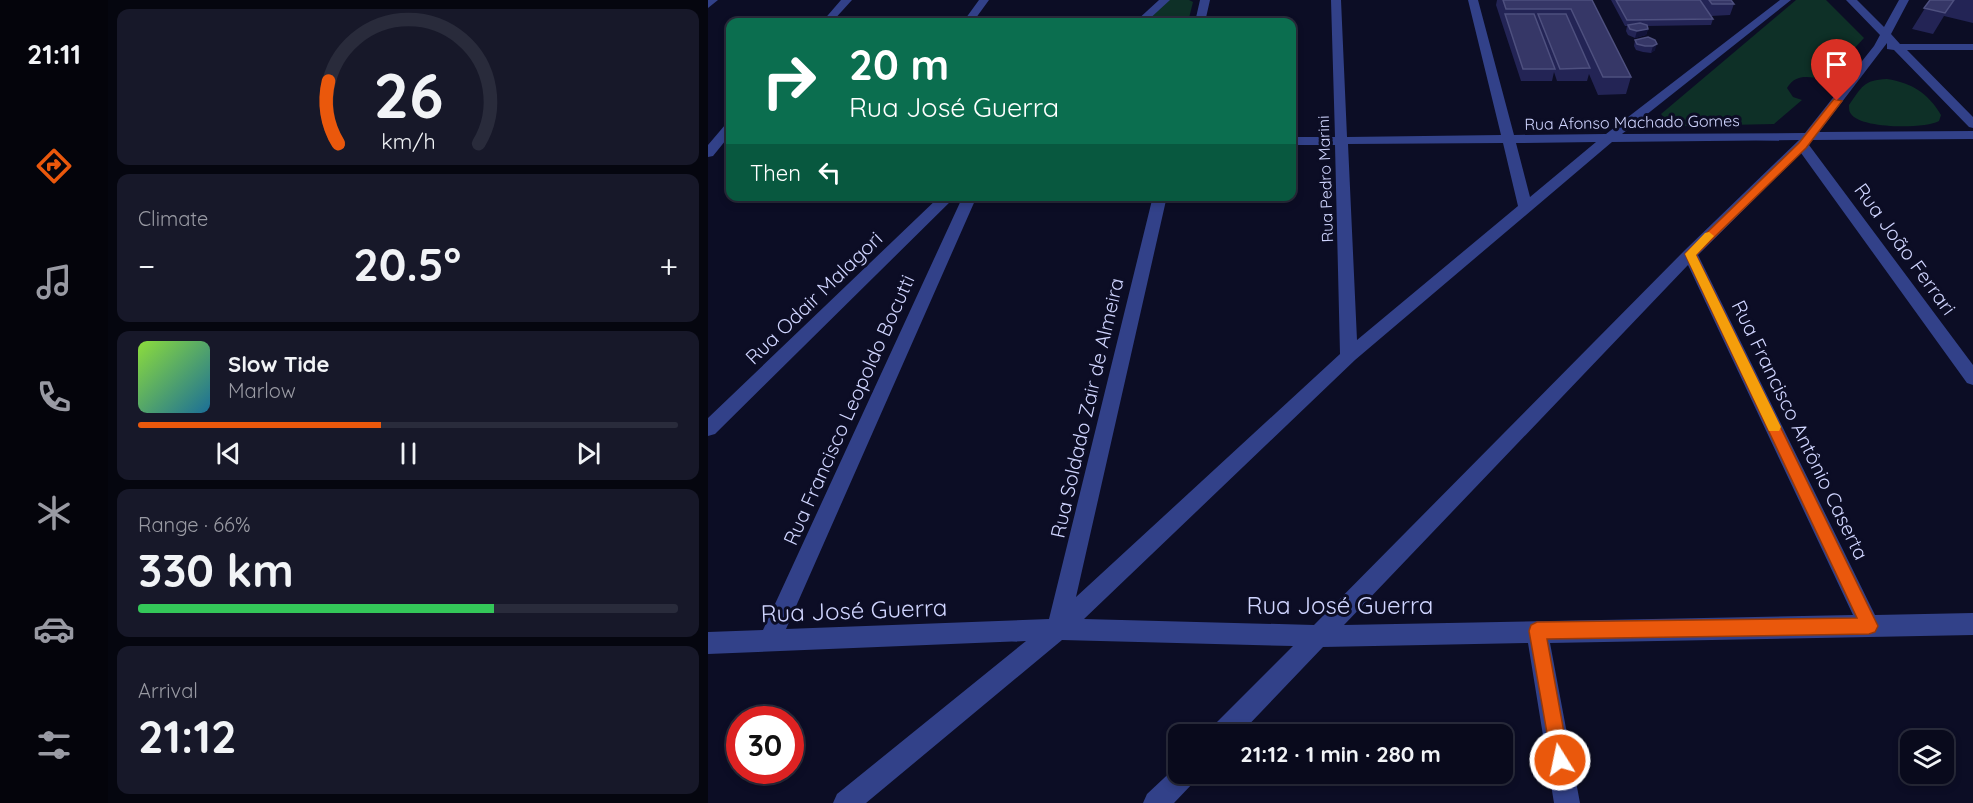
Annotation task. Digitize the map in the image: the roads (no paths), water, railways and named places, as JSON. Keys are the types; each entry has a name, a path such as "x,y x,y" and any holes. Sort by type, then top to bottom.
{"street":[{"path":"708,4 713,0"},
{"path":"831,18 847,0"},
{"path":"971,18 984,0"},
{"path":"1145,18 1165,0"},
{"path":"1201,18 1205,0"},
{"name":"Rua Pedro Marini","path":"1336,0 1349,356"},
{"path":"1473,0 1526,207"},
{"path":"846,803 1058,629 1349,356 1608,138 1786,0"},
{"path":"1851,0 1882,41 1898,47 1973,47"},
{"path":"1232,724 1690,254 1806,141 1882,41 1904,0"},
{"path":"1898,47 1973,124"},
{"path":"710,148 726,132"},
{"name":"Rua Afonso Machado Gomes","path":"1296,141 1608,138 1806,141 1973,135"},
{"name":"Rua João Ferrari","path":"1806,141 1973,378"},
{"path":"710,148 726,146"},
{"name":"Rua Odair Malagori","path":"708,429 944,201"},
{"name":"Rua Francisco Leopoldo Bocutti","path":"769,642 968,201"},
{"name":"Rua Soldado Zair de Almeira","path":"1058,629 1159,201"},
{"name":"Rua Francisco Antônio Caserta","path":"1690,254 1869,626"},
{"name":"Rua José Guerra","path":"708,643 1058,629 1317,636 1973,624"},
{"path":"1537,631 1567,803"},
{"path":"1156,803 1174,784"}]}
